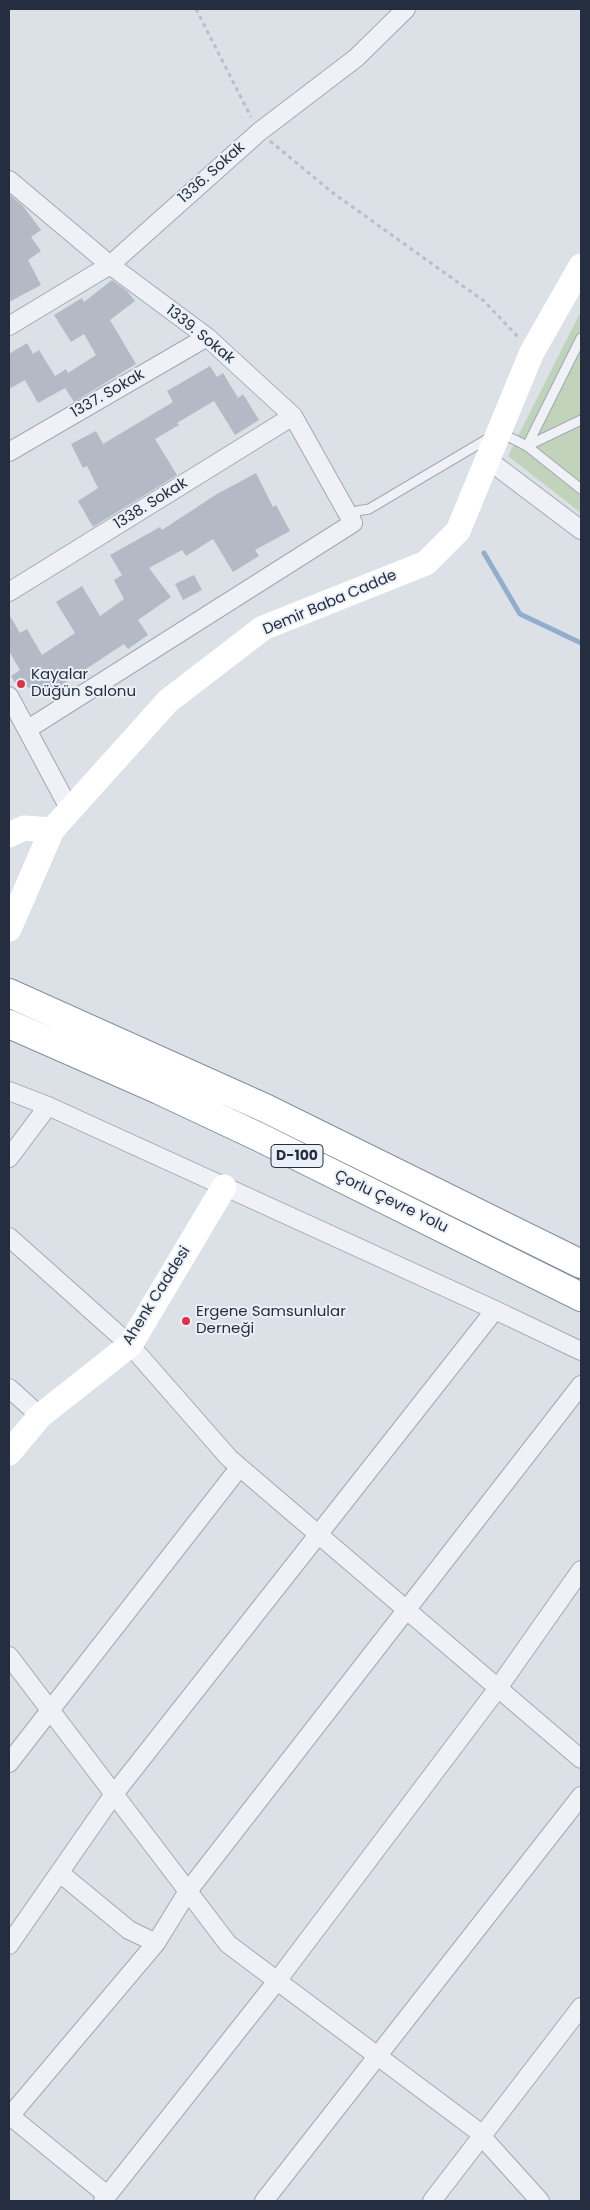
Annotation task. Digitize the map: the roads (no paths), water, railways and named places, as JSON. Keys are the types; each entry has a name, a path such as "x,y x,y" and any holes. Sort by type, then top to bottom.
{"highway":[{"name":"Çorlu Çevre Yolu","path":"9,993 265,1108 581,1264"},
{"name":"Çorlu Çevre Yolu","path":"9,1024 159,1090 250,1133 581,1297"}],"street":[{"name":"1336. Sokak","path":"9,326 110,265 259,132 356,58 406,9"},
{"name":"1339. Sokak","path":"9,180 110,265 207,337 293,416 353,523"},
{"name":"Demir Baba Cadde","path":"9,929 52,830 168,701 263,628 426,563 458,531 532,352 581,266"},
{"name":"1337. Sokak","path":"9,452 207,337"},
{"name":"1338. Sokak","path":"9,592 293,416"},
{"path":"487,459 581,530"},
{"path":"28,729 353,523"},
{"path":"9,696 70,810"},
{"path":"9,835 24,828 52,830"},
{"path":"9,1092 48,1106 495,1310 581,1352"},
{"path":"9,1158 48,1106"},
{"name":"Ahenk Caddesi","path":"9,1452 40,1416 130,1344 224,1187"},
{"path":"9,1237 130,1344 229,1458 581,1759"},
{"path":"9,1945 114,1794 495,1310"},
{"path":"581,1385 188,1891 156,1943 9,2116 105,2198 277,1981 498,1688 581,1570"},
{"path":"9,1388 40,1416"},
{"path":"9,1763 49,1708 240,1468"},
{"path":"9,1656 228,1944 379,2057 480,2136 540,2201"},
{"path":"264,2201 379,2057 581,1796"},
{"path":"60,1873 129,1930 156,1943"},
{"path":"432,2201 480,2136 581,2007"}],"lane":[{"path":"527,446 578,354 581,338"},
{"path":"527,446 581,420"},
{"path":"353,523 357,511 368,508 498,432 527,446 581,489"}],"waterway":[{"path":"484,553 520,614 581,643"}],"place":[{"name":"Kayalar Düğün Salonu","path":"21,684"},
{"name":"Ergene Samsunlular Derneği","path":"186,1321"}]}
